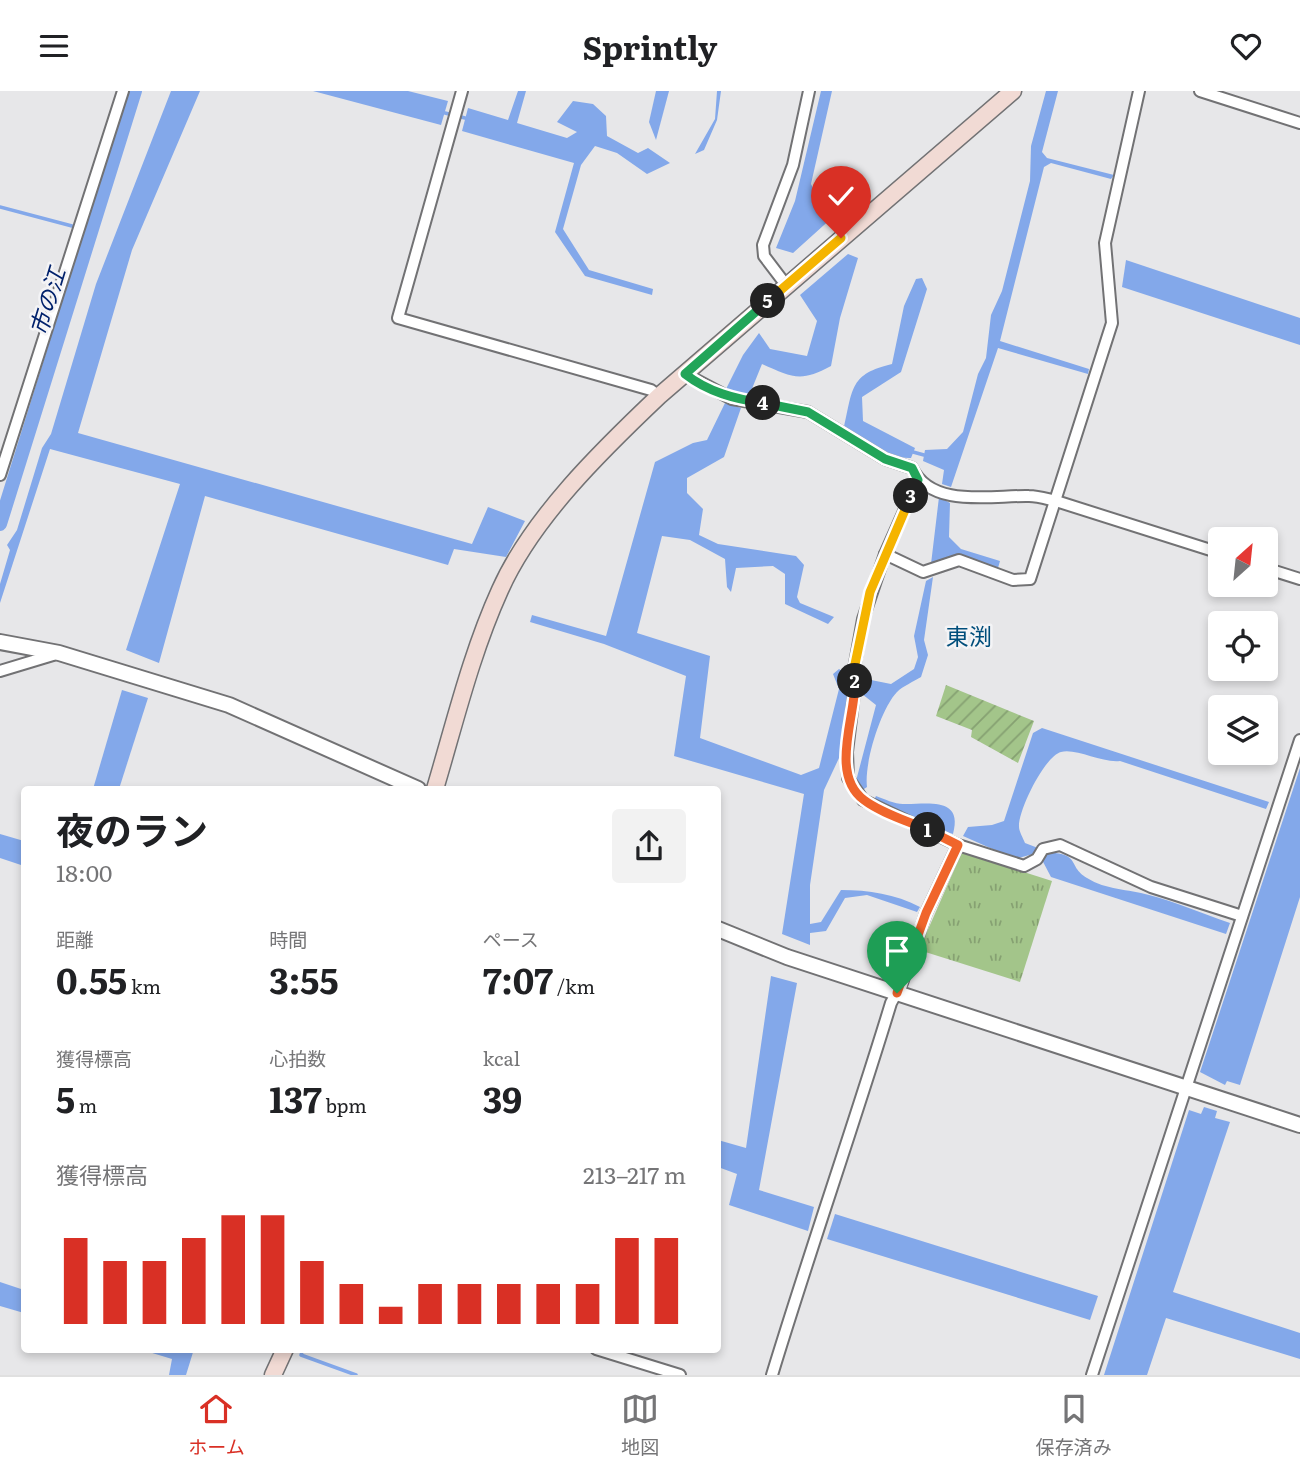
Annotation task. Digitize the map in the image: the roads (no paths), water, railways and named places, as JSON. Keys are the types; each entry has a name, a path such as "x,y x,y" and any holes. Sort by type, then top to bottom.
{"main road":[{"path":"436,786 477,648 501,588 546,515 629,424 659,396 1013,91"},
{"path":"273,1375 283,1353"}],"street":[{"path":"0,475 123,91"},
{"path":"462,91 398,318 651,390 659,396"},
{"path":"786,285 764,256 763,245 793,165 809,91"},
{"path":"885,554 923,572 959,560 1013,580 1030,579 1112,323 1105,243 1139,91"},
{"path":"1200,91 1300,123"},
{"path":"685,374 696,382 736,399 808,412 885,459 912,468 918,480 937,490 977,499 1031,496 1056,501 1208,549"},
{"path":"918,480 885,554 863,619 847,753 848,778 863,800 958,845 1024,866 1037,859 1043,849 1060,845 1151,887 1242,916"},
{"path":"1278,572 1300,579"},
{"path":"0,642 60,653 229,705 411,786"},
{"path":"0,671 60,653"},
{"path":"1091,1375 1300,740"},
{"path":"772,1375 822,1210 846,1150 897,993 926,913 958,845"},
{"path":"721,930 787,957 1300,1125"},
{"path":"609,1353 680,1375"}],"water":[{"path":"171,91 200,91 132,250 78,433 472,544 488,507 525,521 506,557 454,549 448,565 205,496 159,663 126,650 180,484 50,449 0,603 0,584 10,550 7,545 17,530 42,448 51,434 96,284"},
{"path":"313,91 408,91 448,101 441,125"},
{"path":"518,91 526,91 517,123 567,138 577,132 557,122 573,101 593,104 606,116 607,136 638,153 648,148 670,163 647,174 617,153 595,146 581,165 563,229 589,270 653,289 652,295 585,276 555,232 574,163 462,131 468,108 508,120"},
{"path":"656,91 669,91 656,140 649,122"},
{"path":"717,91 721,91 717,120 704,150 695,154 715,119"},
{"path":"821,91 832,91 811,184 816,194 844,207 793,253 776,248 795,201"},
{"path":"1046,91 1058,91 1042,152 1047,158 1114,175 1111,179 1051,163 1044,167 1000,341 1089,369 1088,374 998,348 951,487 942,484 944,470 923,461 925,450 947,449 963,432 978,374 986,358 991,315 1002,291 1030,181 1031,146"},
{"path":"848,254 858,258 840,318 831,366 811,375 796,376 762,364 749,396 726,389 743,355 759,333 770,349 807,356 817,321 800,295"},
{"path":"1126,260 1300,318 1300,345 1122,287"},
{"path":"922,278 927,289 901,372 862,397 863,421 915,448 911,458 902,458 875,448 844,427 852,393 861,378 878,368 892,364 904,306 916,279"},
{"path":"725,403 741,408 724,457 687,478 687,493 703,509 699,535 718,544 796,556 804,565 797,597 800,603 834,617 828,624 785,604 785,574 773,566 736,568 731,592 727,587 725,559 690,540 662,536 637,633 710,656 700,738 801,775 819,768 839,689 833,674 839,669 850,676 839,758 824,790 810,885 810,924 821,922 841,890 882,894 920,907 917,912 867,895 845,898 826,931 810,933 810,945 782,934 804,794 674,756 686,676 604,644 530,622 532,615 606,636 655,462 693,443 707,440"},
{"path":"939,497 950,503 949,537 961,549 1000,561 998,568 958,555 931,564"},
{"path":"933,577 924,640 928,655 921,677 897,692 885,711 871,752 867,787 861,791 856,781 876,705 862,694 861,678 891,684 914,669 918,657 914,636 926,581"},
{"path":"122,690 148,698 120,786 94,786"},
{"path":"1042,728 1269,802 1266,809 1120,761 1067,751 1055,756 1040,773 1023,809 1019,829 1025,843 1038,848 1033,854 1015,859 963,836 968,827 1004,821 1033,733"},
{"path":"1300,768 1300,897 1240,1085 1227,1081 1225,1085 1200,1072"},
{"path":"876,796 900,804 931,804 948,808 953,813 955,822 953,834 916,823 873,802"},
{"path":"0,834 21,840 21,865 0,858"},
{"path":"1045,852 1065,855 1087,878 1102,885 1159,898 1230,923 1226,934 1051,877 1041,858"},
{"path":"771,976 797,983 759,1190 814,1207 808,1231 729,1205 737,1174 721,1168 721,1141 746,1148"},
{"path":"1204,1107 1217,1111 1215,1118 1230,1122 1173,1292 1300,1333 1300,1359 1166,1318 1147,1375 1104,1375 1189,1110 1201,1114"},
{"path":"835,1214 1098,1296 1090,1320 827,1239"},
{"path":"0,1282 21,1289 21,1312 0,1306"},
{"path":"152,1353 193,1353 186,1375 169,1375 172,1359"}],"waterway":[{"name":"市の江","path":"0,524 135,91"},
{"path":"445,113 465,118"},
{"path":"0,207 72,226"},
{"path":"913,452 924,455"},
{"path":"302,1353 301,1355 356,1375"}],"district":[{"name":"東渕","path":"969,635"}]}
